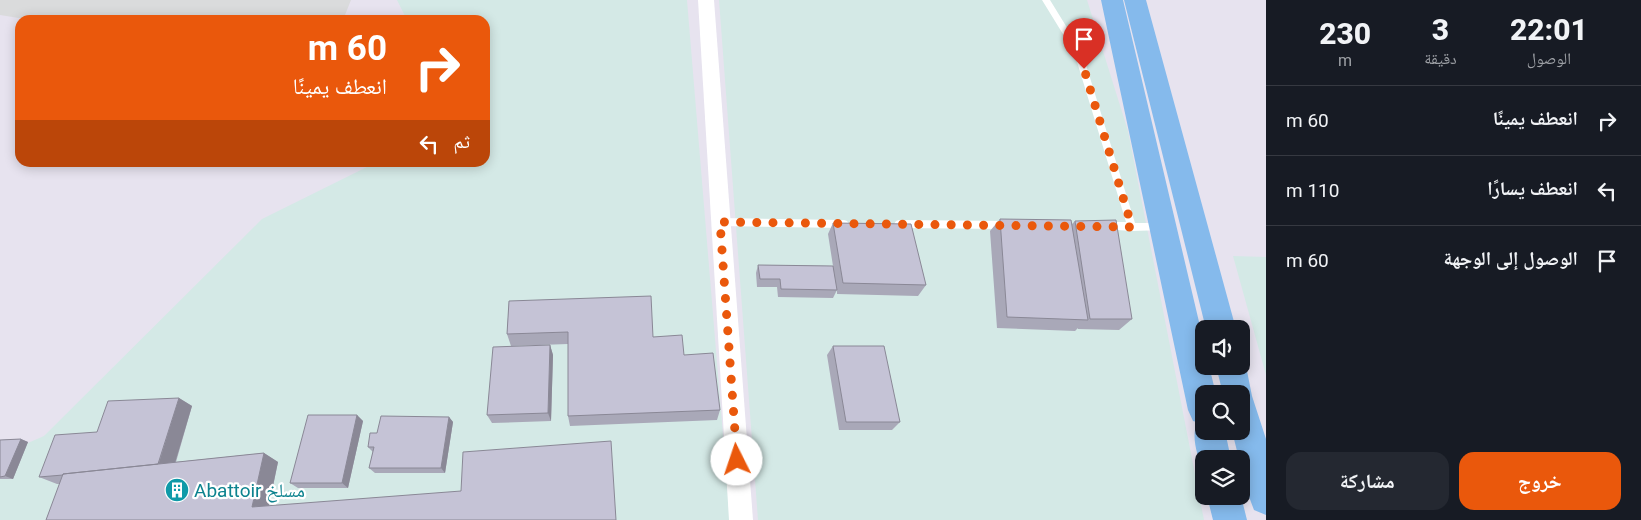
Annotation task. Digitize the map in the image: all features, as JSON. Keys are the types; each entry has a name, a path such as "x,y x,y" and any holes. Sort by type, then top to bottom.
{"highway":[{"path":"1112,0 1198,385"},
{"path":"1135,0 1219,320"},
{"path":"1250,439 1266,498"},
{"path":"1226,505 1230,520"}],"street":[{"path":"706,0 741,520"}],"lane":[{"path":"1046,0 1078,52 1132,227"},
{"path":"720,222 857,224"},
{"path":"886,224 1014,226"},
{"path":"1092,226 1162,227"}],"shaded area":[{"path":"0,0 351,0 345,15 15,15 15,17 0,15"},
{"path":"397,0 687,0 730,520 0,520 0,455 44,436 262,219 367,167 490,167 490,15 404,15"},
{"path":"719,0 1087,0 1128,131 1195,474 1195,505 1201,505 1204,520 758,520"},
{"path":"1233,256 1266,257 1266,375"}],"building":[{"path":"1000,219 1071,220 1088,320 1007,317"},
{"path":"1116,220 1132,319 1090,319 1075,221"},
{"path":"833,223 911,224 926,285 843,283"},
{"path":"758,265 833,266 837,290 781,289 780,279 760,279"},
{"path":"651,296 653,337 682,335 684,355 713,353 720,410 568,416 568,332 507,334 509,301"},
{"path":"550,345 548,413 487,415 493,347"},
{"path":"833,346 884,346 900,422 846,422"},
{"path":"179,398 158,464 39,477 55,435 97,432 108,401"},
{"path":"308,415 357,415 342,483 290,483"},
{"path":"381,416 449,417 441,468 369,468 374,447 368,447 370,433 377,433"},
{"path":"21,439 5,476 0,477 0,440"},
{"name":"Abattoir مسلخ","path":"611,441 616,520 46,520 63,474 264,453 252,507 461,491 463,452"}],"place":[{"name":"Abattoir مسلخ","path":"177,490"}],"route":[{"path":"737,460 720,222 1132,227 1084,69"}]}
